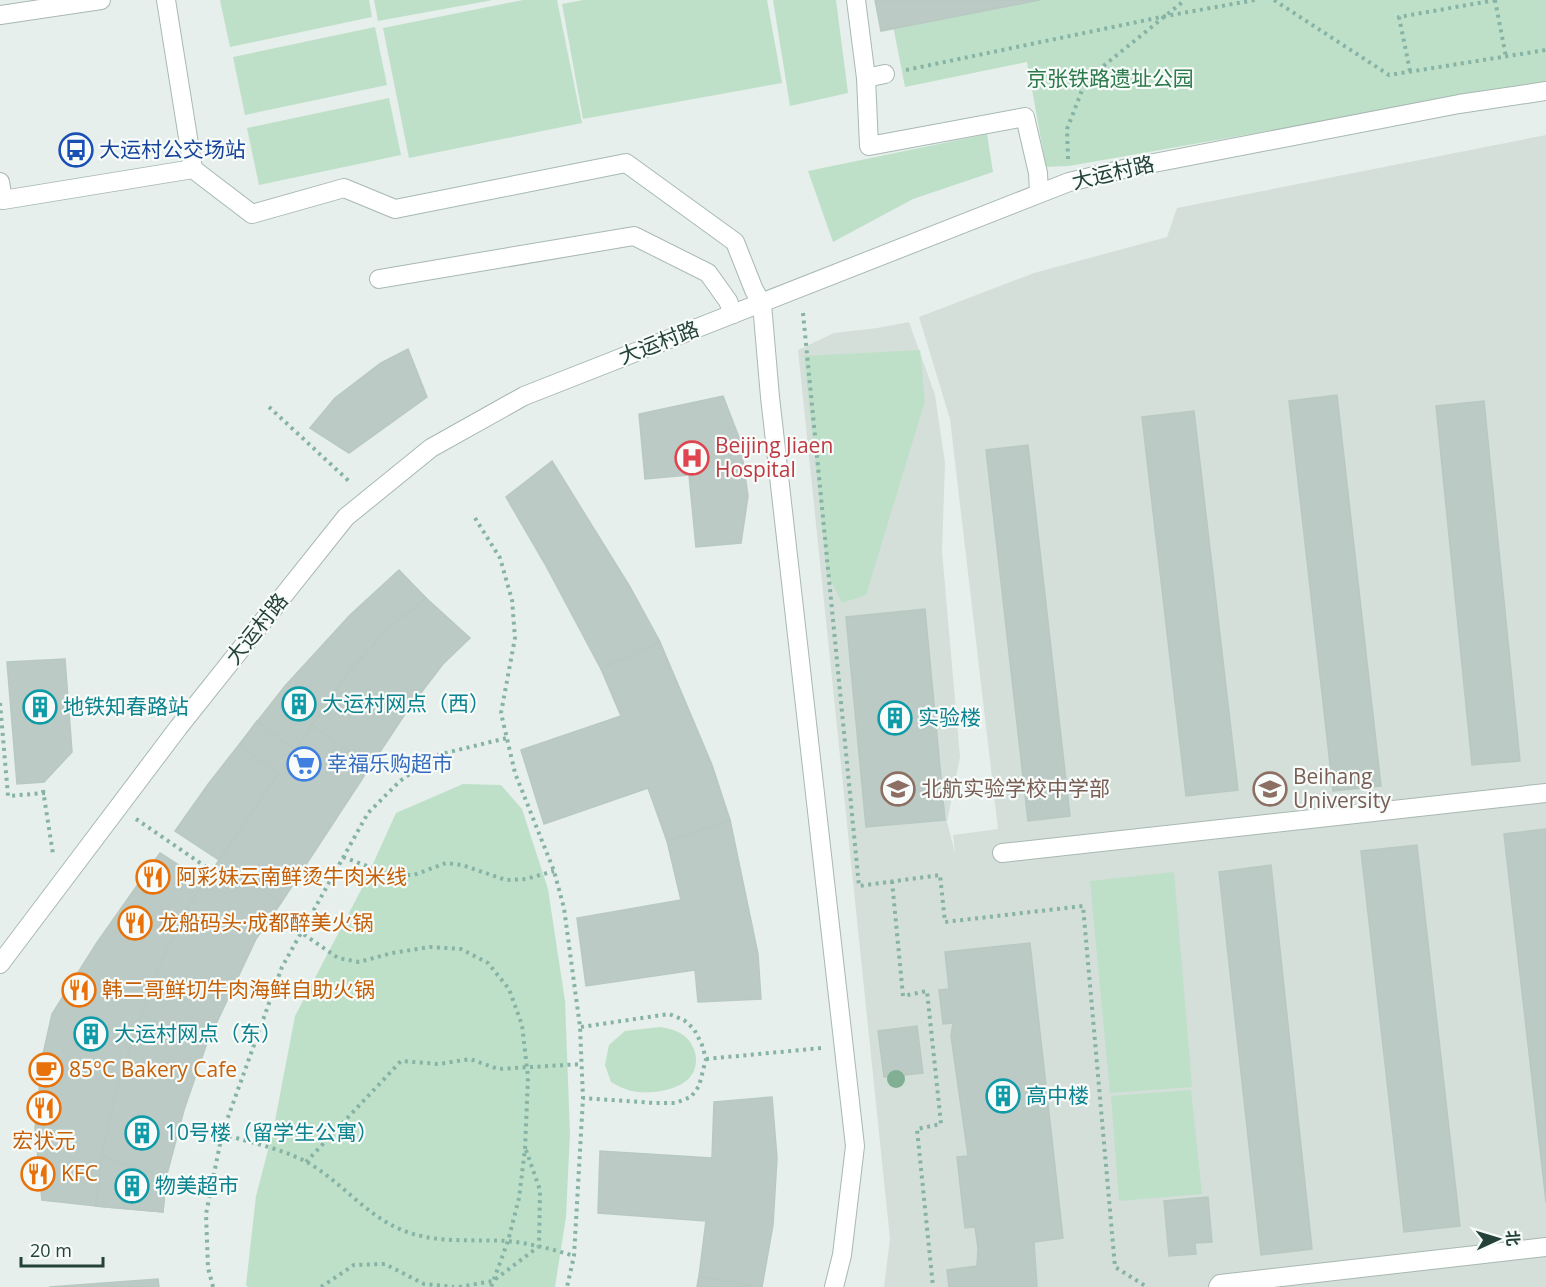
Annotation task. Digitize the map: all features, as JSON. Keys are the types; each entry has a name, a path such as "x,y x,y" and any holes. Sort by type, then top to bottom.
{"street":[{"path":"0,15 101,0"},
{"path":"166,0 193,169 252,214 344,188 395,209 626,163 735,242 762,304 855,1146 842,1256 834,1287"},
{"path":"856,0 866,78 869,146 1025,117 1038,173 1039,193"},
{"path":"866,78 885,74"},
{"name":"大运村路","path":"0,964 185,719 346,517 426,452 524,396 1069,182 1128,168 1459,104 1546,91"},
{"path":"0,182 3,200 193,169"},
{"path":"379,279 634,236 708,273 728,301 734,314"},
{"path":"1002,853 1546,793"},
{"path":"1218,1287 1220,1284 1546,1247"}],"path":[{"path":"1069,182 1067,129 1086,80 1185,0"},
{"path":"885,74 1255,0"},
{"path":"1274,0 1389,75 1546,51"},
{"path":"1410,72 1400,17 1496,0 1506,57"},
{"path":"803,313 859,886 940,874 945,922 1083,906 1115,1267 1147,1287"},
{"path":"269,407 351,483"},
{"path":"475,518 500,558 512,600 515,638 501,713 515,773 554,871 564,908 580,1027 583,1098 574,1256 567,1287"},
{"path":"0,703 8,796 44,791 53,845 56,890"},
{"path":"213,1287 208,1268 206,1215 222,1134 282,967 368,813 400,780 437,755 507,738"},
{"path":"119,807 212,871"},
{"path":"343,857 391,875 414,875 446,863 462,865 506,880 526,879 554,871"},
{"path":"892,881 903,996 927,991 941,1124 917,1129 933,1287"},
{"path":"273,913 338,958 359,962 392,953 430,947 461,949 488,963 509,989 522,1025 527,1068 525,1149 519,1198 508,1241 491,1287"},
{"path":"580,1027 669,1014 684,1020 694,1029 706,1059 699,1086 691,1096 675,1103 583,1098"},
{"path":"706,1059 844,1047"},
{"path":"306,1162 401,1061 439,1064 470,1059 498,1069 582,1064"},
{"path":"222,1134 276,1150 306,1162 373,1214 401,1230 429,1238 508,1241 539,1246 574,1256"},
{"path":"525,1149 540,1190 539,1246"},
{"path":"321,1287 354,1265 385,1264 424,1284 457,1287 493,1281 539,1246"}],"shaded area":[{"name":"Beihang University","path":"1546,135 1546,1287 884,1287 890,1239 798,350 834,333 909,322 935,395 945,463 942,551 960,757 947,822 955,853 953,835 998,829 950,419 919,317 1034,273 1167,237 1177,208"}],"green space":[{"path":"220,0 369,0 372,17 230,47"},
{"path":"374,0 493,0 378,21"},
{"path":"523,0 557,0 582,123 409,158 383,28"},
{"path":"583,0 767,0 782,83 583,119 562,4"},
{"path":"773,0 836,0 848,93 790,106"},
{"name":"京张铁路遗址公园","path":"888,0 1546,0 1546,82 1069,166 1046,167 1027,62 905,87"},
{"path":"375,27 387,85 245,115 233,57"},
{"path":"389,98 401,155 259,185 247,128"},
{"path":"987,134 993,172 913,199 833,242 808,171"},
{"path":"920,350 925,401 866,595 842,603 827,573 804,356"},
{"path":"463,784 501,785 522,809 548,889 565,1001 570,1133 566,1217 555,1287 248,1287 246,1285 256,1196 273,1131 295,1016 362,888 396,813"},
{"path":"1174,872 1192,1087 1110,1093 1090,881"},
{"path":"660,1027 678,1032 693,1047 696,1061 692,1075 673,1088 650,1092 635,1092 611,1082 605,1065 609,1045 625,1031"},
{"path":"1191,1090 1202,1194 1119,1201 1111,1096"}],"building":[{"path":"875,0 1040,0 881,31"},
{"path":"408,349 427,397 349,453 310,428 335,398 381,363"},
{"path":"1337,395 1381,786 1333,791 1289,401"},
{"name":"Beijing Jiaen Hospital","path":"723,396 740,440 748,496 741,543 696,547 689,475 645,479 639,414"},
{"path":"1484,401 1520,761 1472,765 1436,406"},
{"path":"1194,411 1238,790 1186,796 1142,417"},
{"path":"1028,445 1070,816 1028,821 986,450"},
{"path":"552,461 630,587 660,642 601,669 506,497"},
{"name":"大运村网点（西）","path":"399,570 426,598 391,626 352,668 219,860 175,831 209,783 285,686 350,615"},
{"path":"426,598 470,638 443,664 407,711 370,767 312,725 352,668 391,626"},
{"name":"实验楼","path":"925,609 945,820 866,827 846,617"},
{"path":"660,642 712,765 730,820 667,841 648,788 544,824 521,750 621,716 601,669"},
{"name":"地铁知春路站","path":"65,659 72,752 44,782 17,784 7,662"},
{"name":"幸福乐购超市","path":"257,721 295,750 305,736 362,779 343,807 300,778 293,787 240,744"},
{"path":"312,725 370,767 281,903 219,860"},
{"path":"730,820 758,954 761,999 698,1002 695,970 586,986 577,918 681,900 667,841"},
{"path":"1546,829 1546,1202 1504,834"},
{"path":"1417,845 1460,1226 1404,1232 1361,851"},
{"name":"大运村网点（东）","path":"160,853 205,882 191,902 162,960 117,1086 102,1156 96,1206 42,1200 35,1127 43,1054 52,1014 96,944"},
{"path":"219,860 281,903 256,939 207,1043 141,1015 162,960 191,902"},
{"path":"1271,865 1312,1249 1261,1255 1219,872"},
{"name":"高中楼","path":"1030,943 1063,1238 1034,1242 1037,1287 949,1287 947,1270 977,1266 978,1248 975,1227 965,1228 957,1157 968,1156 951,1036 953,1023 943,1024 939,990 949,989 945,952"},
{"name":"10号楼（留学生公寓）","path":"141,1015 207,1043 184,1110 166,1178 163,1212 96,1206 102,1156 117,1086"},
{"path":"917,1026 923,1073 884,1077 878,1031"},
{"path":"772,1097 777,1158 773,1225 762,1287 699,1276 706,1221 598,1213 600,1151 712,1158 714,1102"},
{"name":"物美超市","path":"102,1156 166,1178 163,1212 96,1206"},
{"path":"1208,1197 1212,1242 1195,1243 1196,1254 1169,1256 1164,1201"},
{"path":"699,1276 756,1287 697,1287"},
{"path":"158,1279 159,1287 49,1287"}],"place":[{"name":"大运村公交场站","path":"76,150"},
{"name":"Beijing Jiaen Hospital","path":"692,458"},
{"name":"大运村网点（西）","path":"299,704"},
{"name":"地铁知春路站","path":"40,707"},
{"name":"实验楼","path":"895,718"},
{"name":"幸福乐购超市","path":"304,764"},
{"name":"北航实验学校中学部","path":"898,789"},
{"name":"Beihang University","path":"1270,789"},
{"name":"阿彩妹云南鲜烫牛肉米线","path":"153,877"},
{"name":"龙船码头·成都醉美火锅","path":"135,923"},
{"name":"韩二哥鲜切牛肉海鲜自助火锅","path":"79,990"},
{"name":"大运村网点（东）","path":"91,1034"},
{"name":"85°C Bakery Cafe","path":"46,1070"},
{"name":"高中楼","path":"1003,1096"},
{"name":"宏状元","path":"44,1108"},
{"name":"10号楼（留学生公寓）","path":"142,1133"},
{"name":"KFC","path":"38,1174"},
{"name":"物美超市","path":"132,1186"}]}
